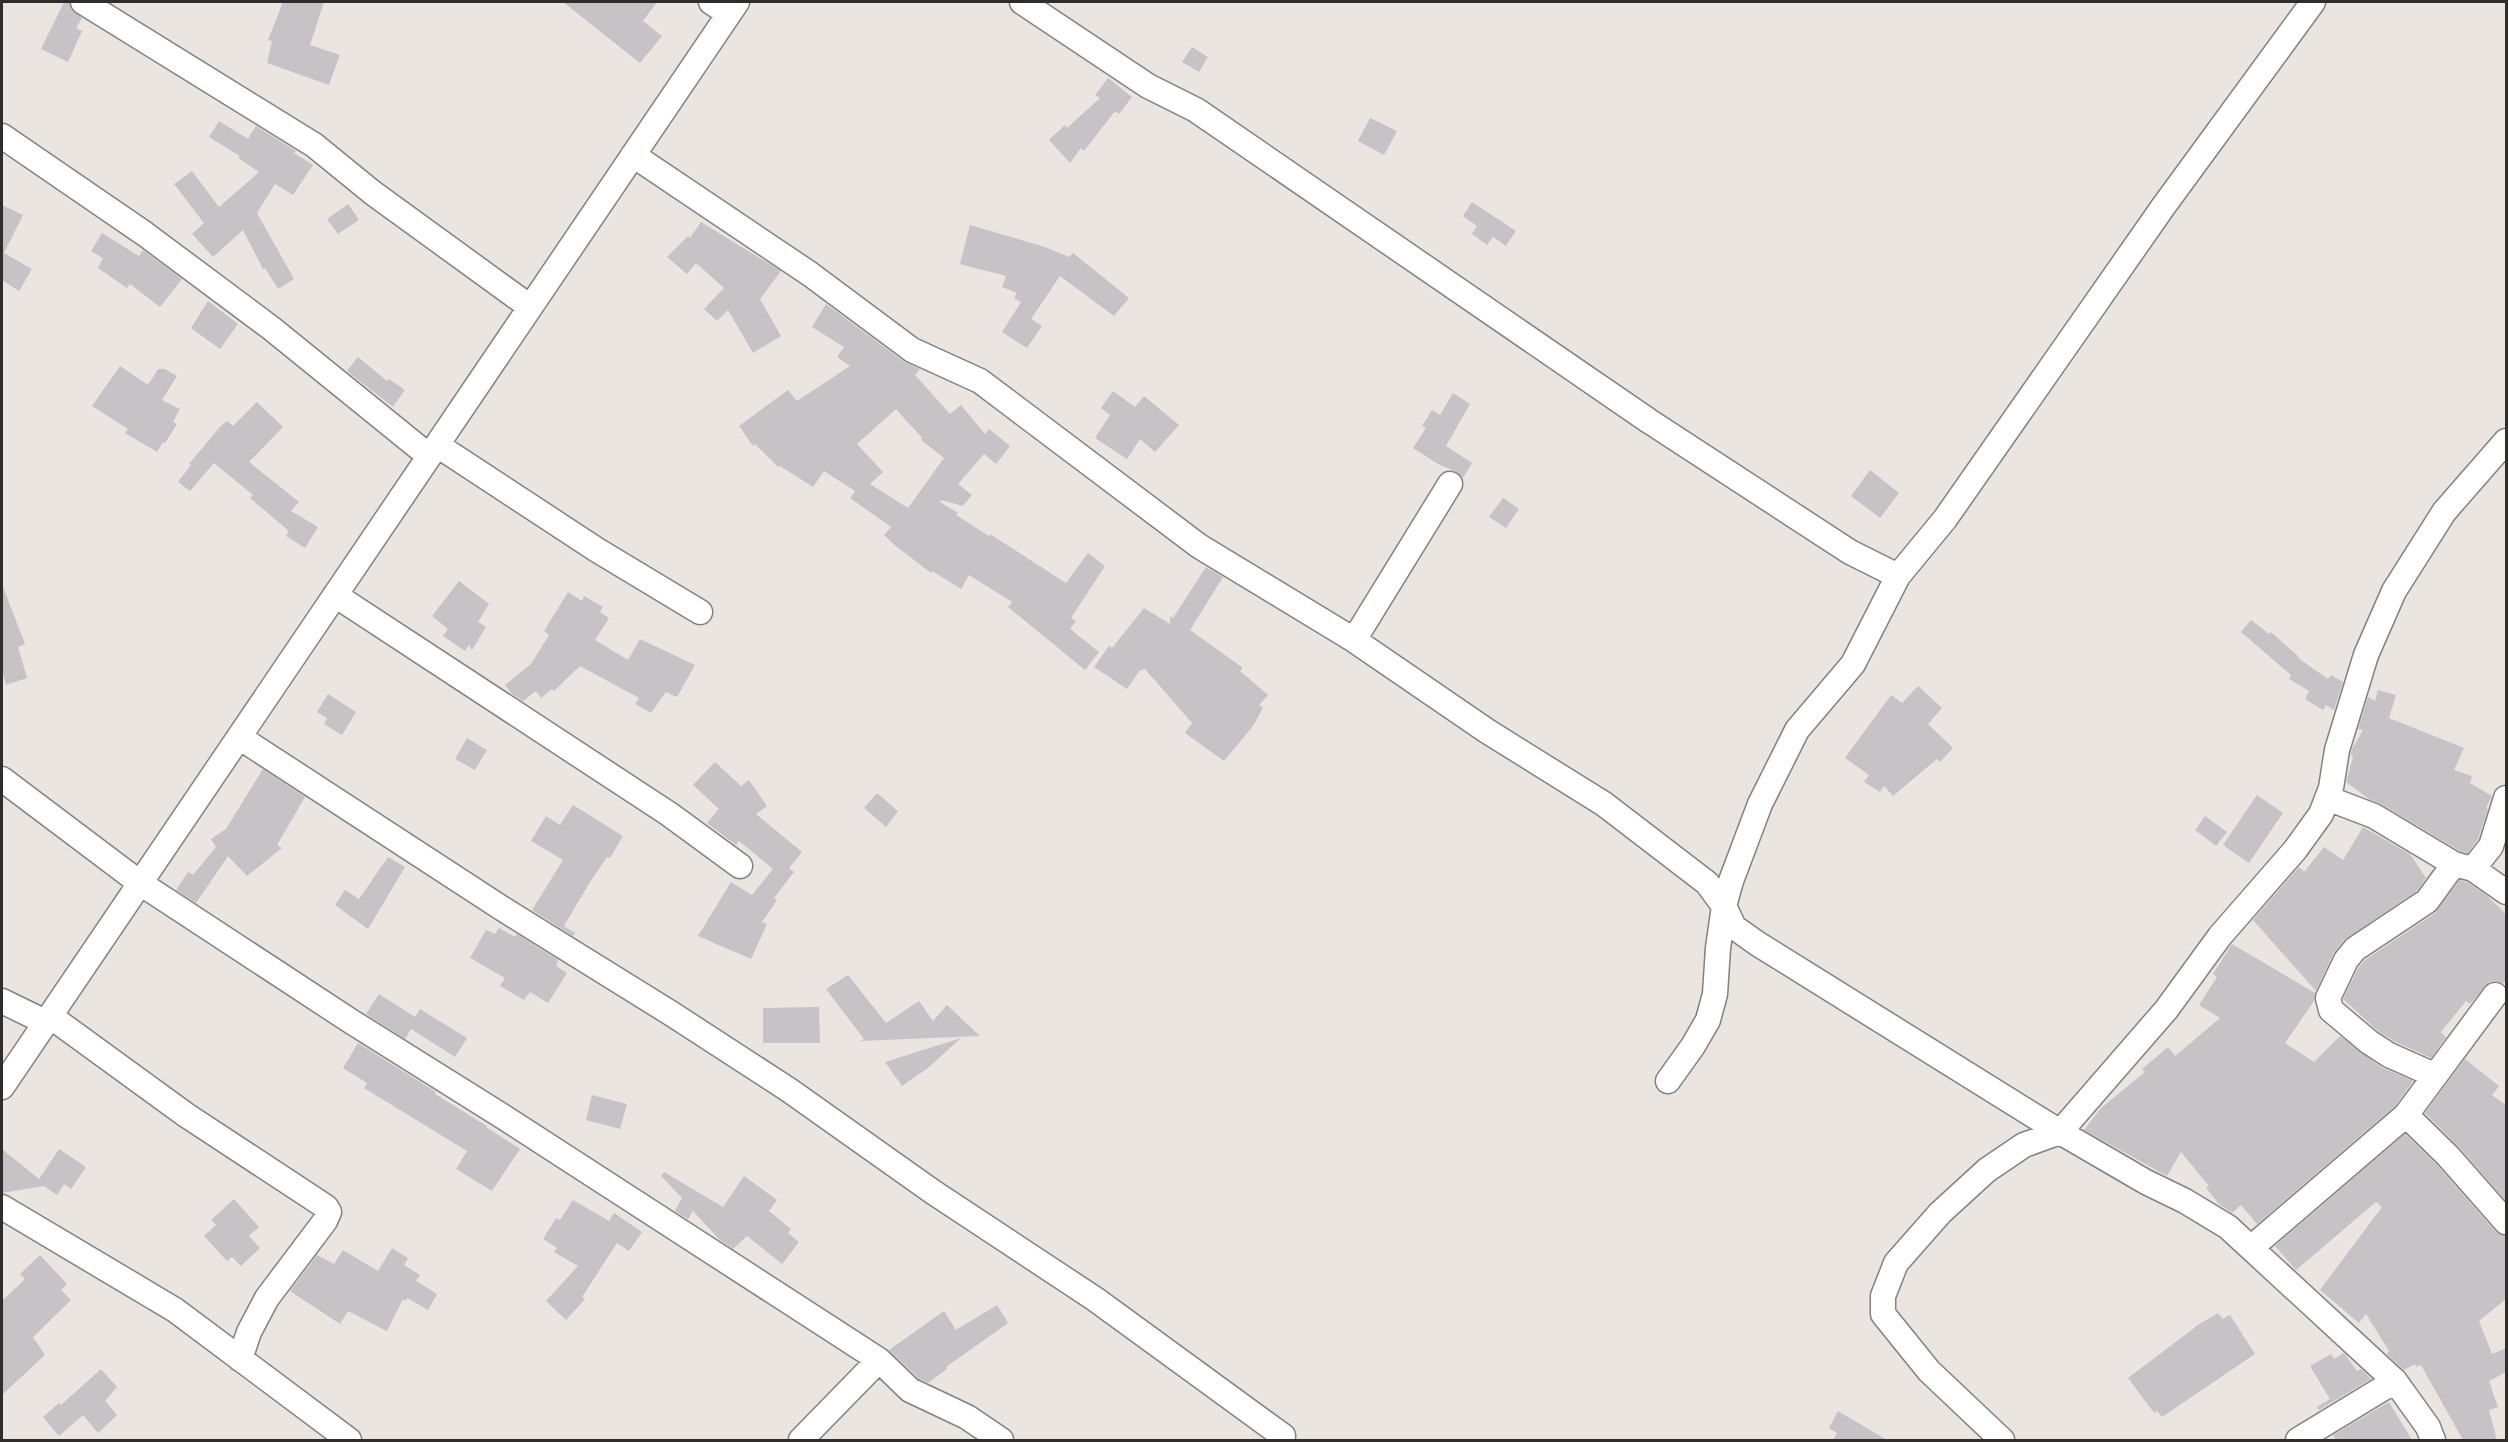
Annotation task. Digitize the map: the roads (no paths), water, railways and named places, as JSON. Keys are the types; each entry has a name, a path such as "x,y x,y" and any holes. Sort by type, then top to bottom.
{"street":[{"path":"83,2 314,146 373,193 530,308"},
{"path":"1022,2 1148,86 1196,110 1659,427 1850,552 1898,576"},
{"path":"1668,1081 1708,1020 1715,994 1724,906 1731,880 1760,804 1797,730 1853,664 1898,576 1946,519 2163,207 2313,2"},
{"path":"2,1087 633,155 725,6"},
{"path":"2,136 145,234 433,450 700,612"},
{"path":"633,155 801,268 912,350 980,381 1199,546 1354,640 1487,731 1604,804 1707,883 1724,906 1734,927 1758,944 2060,1132 2228,1227 2395,1381 2428,1427 2433,1440"},
{"path":"2002,1440 1929,1371 1883,1314 1883,1296 1896,1263 1940,1213 1987,1170 2025,1144 2060,1132 2166,1011 2246,904 2295,850 2321,814 2327,798 2337,750 2366,656 2394,591 2444,512 2506,441"},
{"path":"1354,640 1450,484"},
{"path":"335,595 669,814 740,866"},
{"path":"239,737 503,909 789,1090 933,1192 1095,1299 1283,1436"},
{"path":"2,779 140,883 352,1022 502,1116 879,1360 910,1390 967,1417 1001,1440"},
{"path":"2327,798 2374,816 2506,892"},
{"path":"2434,1075 2388,1055 2369,1042 2331,1010 2328,998 2346,960 2355,949 2427,901 2464,866 2491,846 2506,798"},
{"path":"2252,1247 2406,1115 2495,995"},
{"path":"2,1001 48,1019 186,1115 326,1207 329,1212 325,1221 280,1280 257,1316 240,1359"},
{"path":"2406,1115 2448,1156 2506,1222"},
{"path":"2,1207 175,1310 349,1440"},
{"path":"801,1440 879,1360"},
{"path":"2298,1440 2395,1381"}]}
